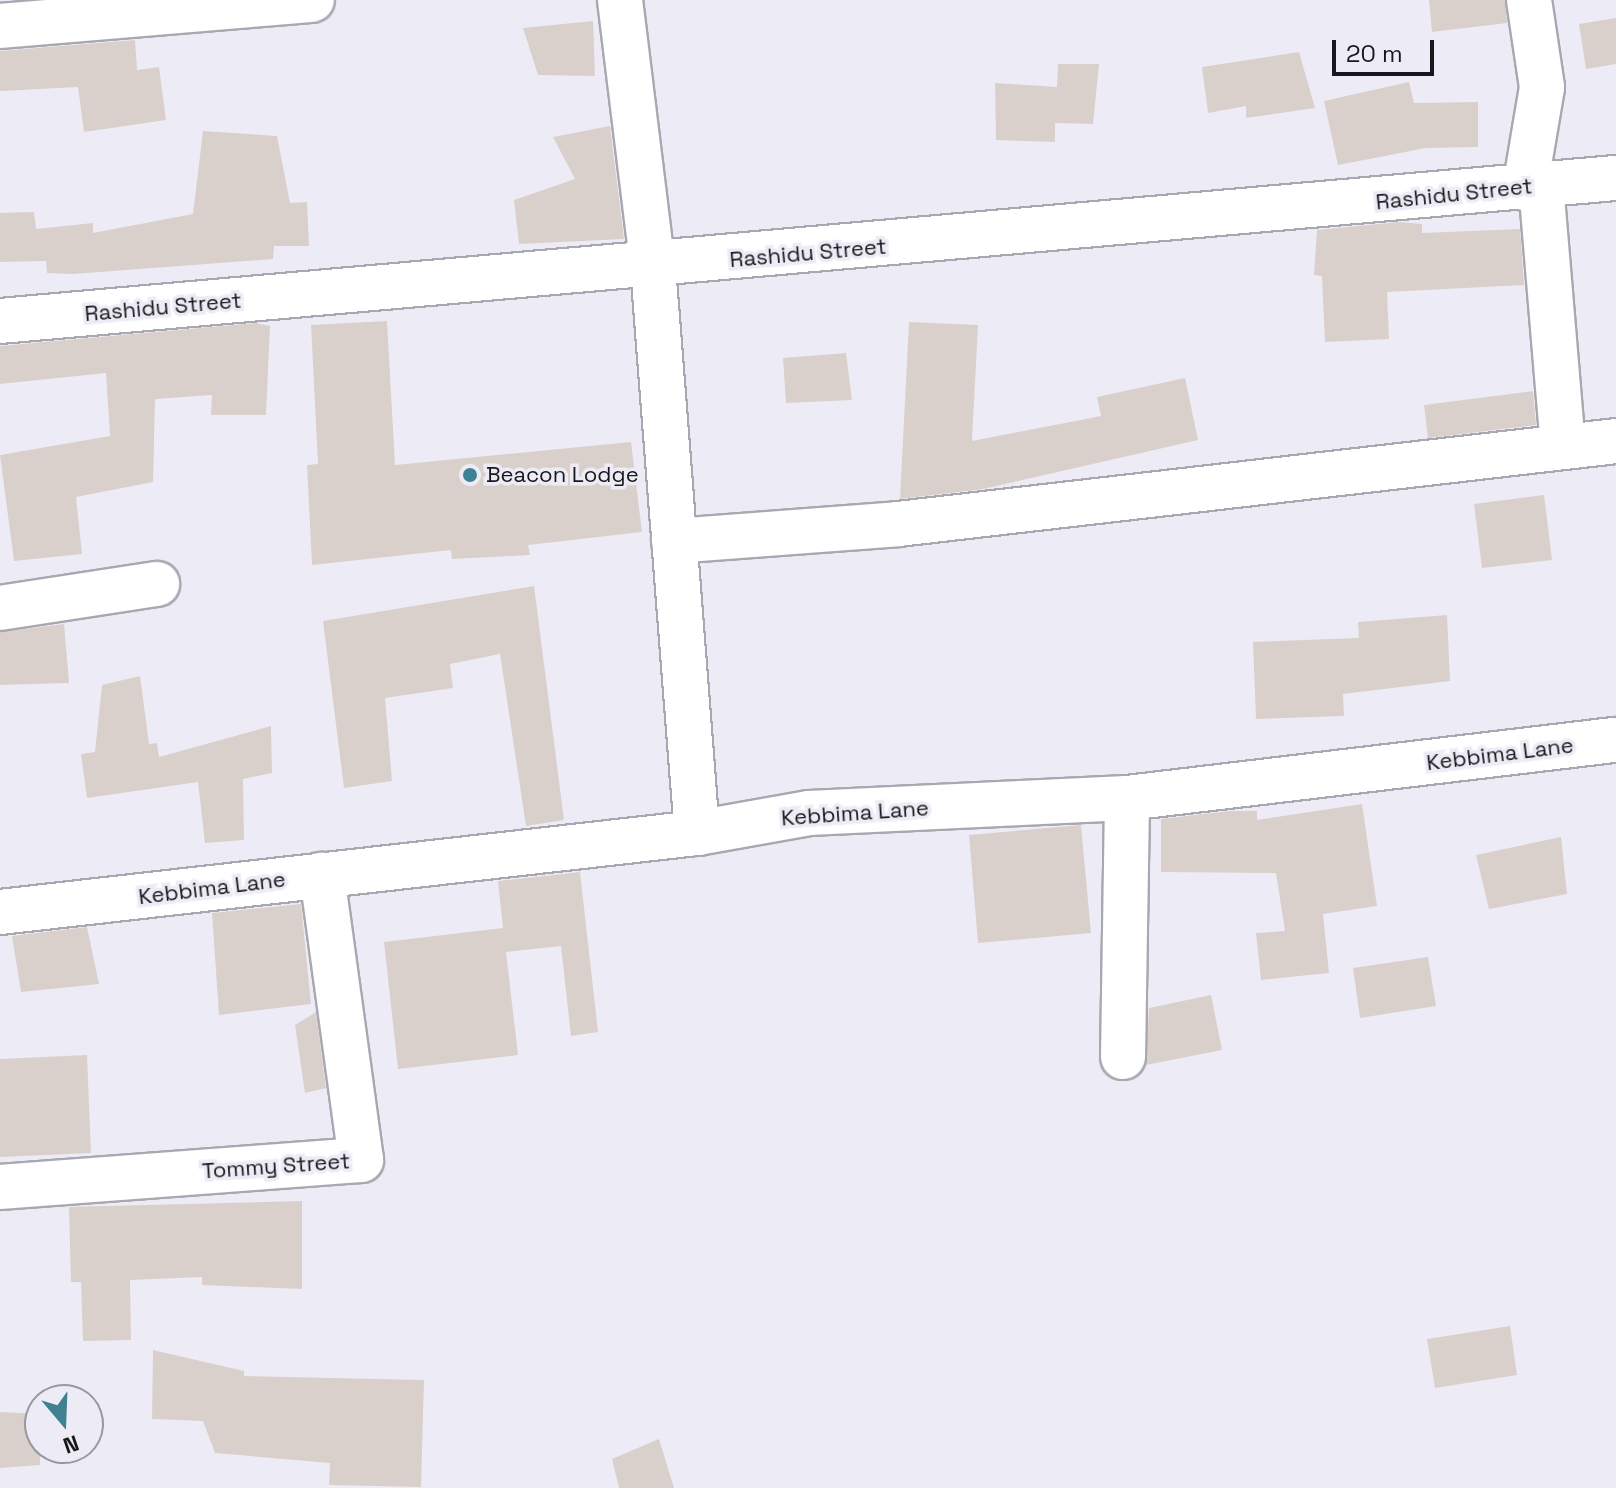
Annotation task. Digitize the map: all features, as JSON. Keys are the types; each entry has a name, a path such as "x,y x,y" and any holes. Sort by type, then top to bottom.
{"street":[{"path":"0,26 312,0"},
{"path":"620,0 653,267 697,833"},
{"path":"1529,0 1542,87 1533,187 1563,447"},
{"name":"Rashidu Street","path":"0,321 653,267 1616,178"},
{"path":"674,541 898,524 1616,441"},
{"path":"0,608 157,584"},
{"name":"Kebbima Lane","path":"0,912 697,833 809,813 1127,798 1616,740"},
{"path":"1123,1057 1127,798"},
{"name":"Tommy Street","path":"0,1187 361,1160 322,875"}],"building":[{"path":"1429,0 1505,0 1507,23 1432,32"},
{"path":"1616,18 1616,64 1586,69 1579,24"},
{"path":"593,21 595,76 538,75 523,28"},
{"path":"135,40 137,70 159,67 166,120 84,132 78,87 0,91 0,51"},
{"path":"1299,52 1315,108 1246,118 1246,106 1208,113 1202,67"},
{"path":"1058,64 1099,64 1093,124 1055,123 1055,142 996,140 995,83 1057,87"},
{"path":"1409,82 1414,103 1478,102 1478,147 1426,148 1338,165 1324,101"},
{"path":"610,126 624,239 519,244 514,200 575,179 553,137"},
{"path":"203,131 277,136 290,203 307,202 309,246 274,246 273,259 73,274 47,273 46,261 0,262 0,213 34,212 36,229 93,223 93,233 193,214"},
{"path":"1399,222 1422,224 1422,233 1520,229 1524,285 1387,292 1389,339 1325,342 1322,276 1314,275 1317,230"},
{"path":"387,321 395,465 631,442 642,532 528,545 530,555 452,559 451,550 312,565 307,465 318,464 311,325"},
{"path":"909,322 978,325 972,441 1101,416 1097,397 1185,378 1198,440 983,489 900,499"},
{"path":"256,323 270,326 266,415 211,415 212,395 155,399 153,482 76,497 82,554 14,561 0,455 110,436 106,373 0,384 0,346"},
{"path":"846,353 852,400 786,403 783,358"},
{"path":"1533,391 1536,425 1428,438 1424,405"},
{"path":"1544,495 1552,560 1482,568 1474,504"},
{"path":"534,586 564,820 526,826 500,654 450,664 453,688 385,698 392,781 344,788 323,621"},
{"path":"1447,615 1450,681 1343,694 1344,716 1256,719 1253,642 1359,638 1358,622"},
{"path":"64,624 69,683 0,685 0,632"},
{"path":"140,676 149,744 157,743 159,757 271,726 272,773 243,779 244,840 205,843 198,782 87,798 81,754 95,752 102,685"},
{"path":"1362,804 1377,906 1323,914 1329,973 1261,980 1256,933 1285,931 1276,873 1161,872 1161,819 1257,811 1257,820"},
{"path":"1081,825 1091,933 978,943 969,835"},
{"path":"1561,837 1567,894 1489,909 1476,855"},
{"path":"580,872 598,1032 571,1036 561,946 506,952 518,1055 398,1069 384,942 503,928 498,881"},
{"path":"301,904 311,1004 219,1015 212,913"},
{"path":"87,927 99,984 21,992 12,936"},
{"path":"1428,957 1436,1006 1360,1018 1353,968"},
{"path":"1211,995 1222,1050 1146,1065 1149,1008"},
{"path":"316,1012 326,1088 305,1093 295,1025"},
{"path":"87,1055 91,1153 0,1157 0,1059"},
{"path":"302,1201 302,1289 202,1285 202,1277 130,1280 131,1340 83,1341 81,1282 71,1282 69,1207"},
{"path":"1510,1326 1517,1375 1435,1388 1427,1339"},
{"path":"153,1350 244,1371 244,1376 424,1380 421,1487 329,1485 330,1463 215,1453 203,1421 152,1419"},
{"path":"0,1412 24,1413 24,1464 40,1465 0,1468"},
{"path":"659,1439 674,1488 619,1488 612,1459"}],"place":[{"name":"Beacon Lodge","path":"470,475"}]}
